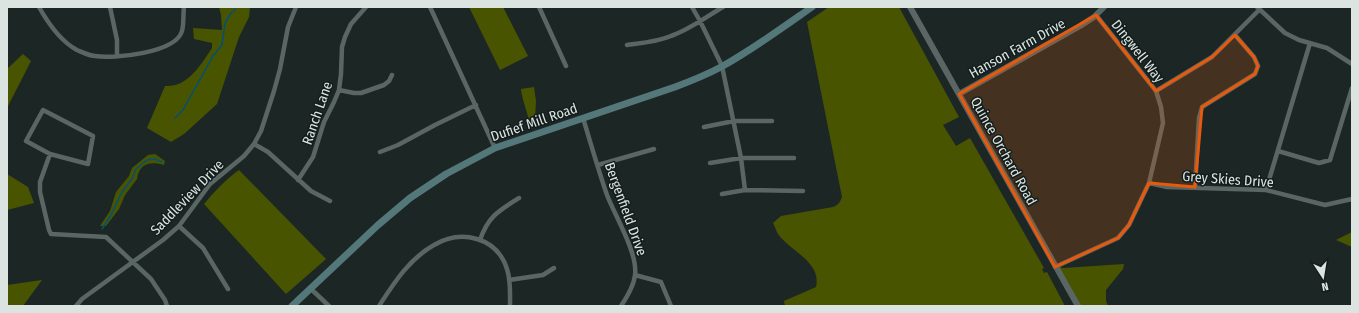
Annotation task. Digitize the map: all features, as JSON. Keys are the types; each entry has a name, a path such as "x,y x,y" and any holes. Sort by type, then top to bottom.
{"main road":[{"name":"Dufief Mill Road","path":"292,306 378,225 410,198 446,174 495,148 675,87 722,66 748,51 812,7"}],"street":[{"path":"39,7 45,18 58,35 76,49 94,56 117,56 156,50 176,41 182,32 184,7"},
{"path":"110,7 117,40 117,56"},
{"name":"Saddleview Drive","path":"76,306 163,240 179,226 210,184 244,156 254,144 274,91 288,27 296,7"},
{"name":"Ranch Lane","path":"298,180 313,157 324,122 339,90 342,47 345,37 351,24 366,7"},
{"path":"430,7 495,148"},
{"path":"539,7 566,66"},
{"path":"692,7 722,66 741,158 745,190"},
{"path":"627,45 646,43 670,37 723,7"},
{"name":"Quince Orchard Road","path":"910,7 1078,306"},
{"name":"Hanson Farm Drive","path":"959,94 1080,26 1096,15 1104,7"},
{"path":"1156,91 1212,56 1258,9 1285,33 1299,40 1327,48 1352,64"},
{"name":"Dingwell Way","path":"1055,267 1118,238 1129,226 1149,183 1163,123 1161,107 1156,91 1096,15"},
{"path":"1195,187 1199,118 1202,107 1256,74 1258,66 1254,57 1234,35"},
{"path":"1266,190 1310,43"},
{"path":"339,90 361,93 384,85 389,82 392,75"},
{"path":"1278,151 1319,163 1330,160 1352,88"},
{"path":"380,152 398,145 476,105"},
{"path":"43,110 93,136 88,164 50,154 26,141 43,110"},
{"name":"Bergenfield Drive","path":"583,118 608,196 631,248 635,275 628,296 622,306"},
{"path":"704,127 734,122 772,121"},
{"path":"254,144 268,152 311,192 330,201"},
{"path":"598,165 654,149"},
{"path":"50,154 40,182 40,192 51,234 106,237 151,279 159,289 167,306"},
{"path":"710,163 741,158 794,158"},
{"name":"Grey Skies Drive","path":"1149,183 1167,187 1266,190 1325,205 1352,199"},
{"path":"722,194 745,190 803,191"},
{"path":"480,240 484,228 489,221 502,208 519,198"},
{"path":"179,226 203,248 228,289"},
{"path":"380,306 396,280 409,265 434,245 448,238 465,236 480,240 493,248 501,257 507,269 510,306"},
{"path":"509,280 543,275 554,268"},
{"path":"635,275 661,282 671,306"},
{"path":"310,288 329,306"}],"highlighted area":[{"path":"1096,15 1156,91 1212,57 1235,35 1254,57 1258,66 1255,74 1202,107 1195,187 1149,183 1129,225 1118,238 1055,267 959,94"}],"green space":[{"path":"219,7 250,7 249,17 239,37 217,104 184,134 171,142 147,128 165,86 173,86 187,79 198,68 212,48 212,43 194,39 193,28 222,30"},
{"path":"469,7 503,7 528,56 500,70"},
{"path":"829,7 899,7 959,117 943,125 956,146 970,138 1044,268 1042,269 1044,273 1047,272 1065,306 785,306 784,301 816,287 817,278 810,264 783,240 778,234 773,223 781,216 833,207 839,204 842,197 807,22"},
{"path":"23,54 31,61 7,108 7,69"},
{"path":"534,87 536,101 535,119 529,121 521,89"},
{"path":"155,154 165,161 164,165 150,163 143,166 137,179 125,195 119,209 106,226 100,226 110,211 116,192 129,176 132,168 148,155"},
{"path":"239,170 326,259 286,294 204,204 220,186"},
{"path":"7,174 28,187 34,203 7,210"},
{"path":"1352,232 1352,247 1336,240"},
{"path":"1124,264 1123,269 1106,290 1106,301 1108,306 1078,306 1054,265 1063,268"},
{"path":"42,280 23,306 7,306 7,285"}],"waterway":[{"path":"175,118 183,110 213,56 222,45 225,23 236,7"},
{"path":"102,229 111,215 122,192 132,179 136,169 147,160 155,159 162,162"}]}
